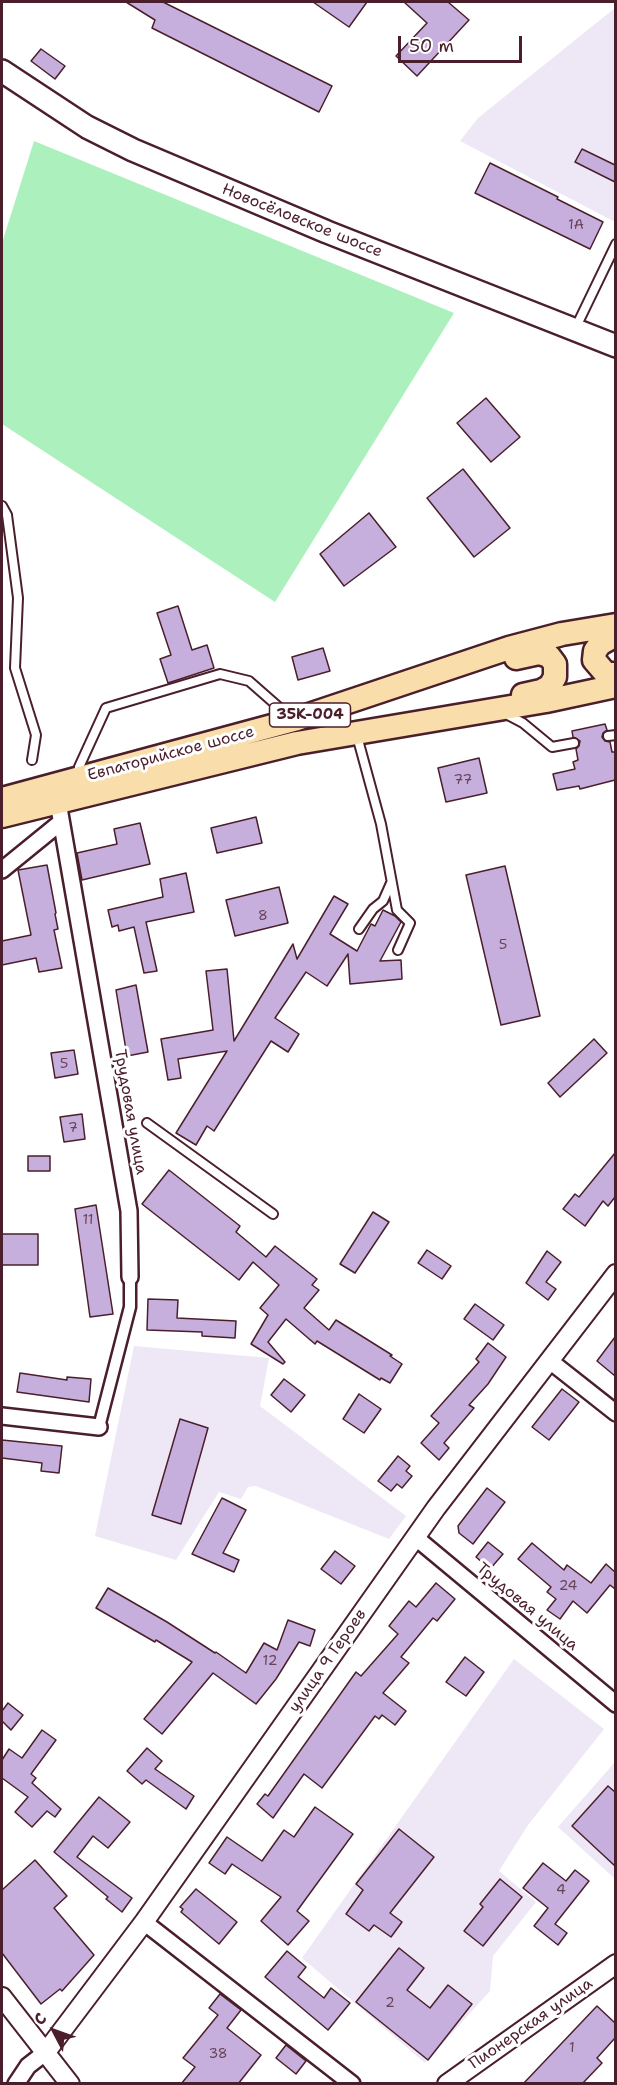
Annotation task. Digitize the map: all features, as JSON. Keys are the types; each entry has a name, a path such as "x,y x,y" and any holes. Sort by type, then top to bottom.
{"main road":[{"name":"Новосёловское шоссе","path":"2,71 87,127 133,150 327,232 615,346"},
{"name":"Евпаторийское шоссе","path":"2,799 294,720 509,648 615,625"},
{"path":"615,635 600,644 595,651 594,660 606,674 615,674"},
{"path":"435,674 455,675 539,653 549,656 555,664 556,673 550,686 541,691 505,700 496,710"},
{"name":"Евпаторийское шоссе","path":"2,816 60,812 297,743 496,710 615,686"}],"street":[{"path":"2,870 60,812"},
{"name":"Трудовая улица","path":"60,812 129,1211 130,1307 99,1427"},
{"name":"улица 9 Героев","path":"46,2052 144,1922 415,1537 615,1274"},
{"path":"550,1361 615,1413"},
{"path":"2,1416 99,1427"},
{"name":"Трудовая улица","path":"415,1537 615,1704"},
{"path":"144,1922 352,2084"},
{"name":"Пионерская улица","path":"447,2084 615,1964"},
{"path":"2,1997 70,2084"},
{"path":"16,2084 28,2066 46,2052"}],"lane":[{"path":"575,329 615,244"},
{"path":"2,506 7,515 18,598 15,668 36,735 32,760"},
{"path":"77,780 79,767 106,708 220,674 249,681 294,720"},
{"path":"496,710 524,723 552,747 574,743"},
{"path":"357,734 381,824 397,910 410,923 398,950"},
{"path":"359,929 373,909 383,901 391,883"},
{"path":"147,1123 273,1214"}],"shaded area":[{"path":"615,8 615,222 460,141 478,118"},
{"path":"134,1346 269,1358 260,1406 406,1516 389,1539 256,1486 248,1487 241,1499 219,1492 176,1560 95,1536"},
{"path":"514,1659 604,1729 528,1825 499,1871 536,1902 493,1956 490,1991 425,2063 302,1958"},
{"path":"615,1762 615,1882 614,1878 558,1827"}],"green space":[{"path":"34,141 454,313 275,602 2,424 2,243"}],"building":[{"path":"126,2 163,2 332,86 319,112 152,28 155,20"},
{"path":"313,2 367,2 349,27"},
{"path":"404,2 448,2 469,20 417,76 396,56 427,23"},
{"path":"41,49 65,66 55,79 31,61"},
{"path":"582,149 615,165 615,182 575,162"},
{"path":"490,163 603,222 590,249 475,193"},
{"path":"486,398 520,437 491,462 457,423"},
{"path":"463,469 510,528 474,557 427,498"},
{"path":"369,513 396,547 344,586 320,554"},
{"path":"178,606 192,650 207,645 214,668 168,683 160,659 171,655 157,613"},
{"path":"323,648 330,671 298,680 292,657"},
{"path":"605,724 607,730 602,737 605,741 610,742 612,752 615,752 615,780 580,789 579,786 557,790 553,774 575,769 573,762 578,760 576,749 580,741 573,737 572,731"},
{"path":"479,758 487,793 446,802 438,768"},
{"path":"256,817 262,843 217,853 211,828"},
{"path":"140,823 150,864 82,880 77,853 117,844 114,829"},
{"path":"47,865 58,929 54,930 62,968 39,972 36,958 2,965 2,941 31,935 18,870"},
{"path":"505,866 540,1016 501,1025 466,875"},
{"path":"186,873 194,912 146,922 157,971 144,973 134,927 119,931 118,925 112,927 108,910 163,897 160,879"},
{"path":"279,887 288,923 235,936 226,900"},
{"path":"334,896 348,904 330,934 357,951 371,924 375,926 383,910 401,922 380,961 401,960 402,979 350,984 348,954 327,986 306,972 275,1018 299,1034 288,1052 271,1041 214,1131 207,1126 196,1145 176,1133 227,1051 178,1059 181,1078 168,1080 161,1039 213,1030 206,971 227,969 234,1041 293,944 297,959"},
{"path":"136,985 148,1052 127,1056 116,990"},
{"path":"594,1039 607,1053 560,1097 548,1083"},
{"path":"74,1050 78,1074 55,1078 51,1053"},
{"path":"82,1114 85,1139 64,1142 60,1117"},
{"path":"615,1153 615,1197 608,1206 603,1201 585,1226 563,1209 575,1194 579,1197"},
{"path":"28,1156 50,1156 50,1171 28,1171"},
{"path":"169,1170 240,1226 236,1232 266,1257 275,1246 317,1279 312,1285 319,1290 304,1308 329,1330 336,1320 392,1355 390,1356 402,1364 390,1383 381,1378 380,1380 317,1341 315,1344 286,1319 268,1342 285,1362 283,1364 251,1344 268,1315 260,1308 279,1285 253,1262 239,1280 142,1204"},
{"path":"96,1205 113,1314 90,1317 75,1209"},
{"path":"373,1212 389,1222 355,1273 340,1264"},
{"path":"2,1234 38,1234 38,1265 2,1265"},
{"path":"427,1250 451,1266 442,1279 418,1263"},
{"path":"547,1251 561,1262 546,1282 556,1289 548,1300 526,1283"},
{"path":"148,1299 178,1300 177,1318 236,1321 235,1338 202,1336 202,1332 147,1330"},
{"path":"475,1304 504,1325 493,1340 464,1319"},
{"path":"615,1337 615,1376 597,1361"},
{"path":"488,1343 506,1357 488,1384 469,1405 474,1408 444,1443 449,1448 439,1460 421,1443 439,1423 431,1416 479,1362 476,1359"},
{"path":"20,1373 67,1380 67,1377 91,1379 89,1402 17,1392"},
{"path":"284,1379 305,1395 291,1412 271,1395"},
{"path":"562,1389 579,1402 549,1440 532,1427"},
{"path":"359,1394 381,1409 364,1433 343,1419"},
{"path":"180,1419 208,1428 181,1524 152,1515"},
{"path":"2,1440 62,1446 59,1473 41,1471 42,1463 2,1458"},
{"path":"398,1456 410,1466 406,1471 412,1476 402,1488 397,1484 391,1491 378,1481"},
{"path":"487,1488 505,1502 473,1544 459,1533 458,1526"},
{"path":"222,1498 246,1510 223,1553 239,1560 234,1572 192,1554"},
{"path":"488,1542 503,1554 490,1569 476,1557"},
{"path":"532,1543 564,1570 567,1565 591,1583 606,1564 615,1572 615,1589 610,1585 587,1613 573,1601 560,1619 547,1610 556,1599 547,1592 551,1587 518,1559"},
{"path":"335,1551 355,1566 341,1584 321,1569"},
{"path":"436,1583 455,1599 437,1621 433,1618 401,1657 409,1663 383,1693 406,1711 395,1725 382,1715 379,1719 375,1716 322,1788 304,1774 273,1818 257,1804 265,1794 268,1796 356,1672 361,1676 398,1634 389,1626 409,1601 416,1607"},
{"path":"108,1588 216,1652 246,1673 264,1643 277,1650 288,1620 315,1630 310,1646 299,1642 276,1679 256,1704 213,1673 162,1734 144,1719 192,1662 96,1608"},
{"path":"465,1657 484,1672 466,1696 446,1682"},
{"path":"8,1703 23,1715 11,1730 2,1721 2,1711"},
{"path":"42,1730 56,1740 31,1774 36,1778 32,1783 61,1809 55,1817 47,1811 32,1827 15,1812 28,1797 2,1778 2,1760 9,1749 22,1758"},
{"path":"147,1748 162,1761 155,1769 194,1796 186,1809 146,1780 142,1784 127,1771"},
{"path":"608,1786 615,1792 615,1866 572,1826"},
{"path":"99,1797 130,1822 108,1848 93,1836 77,1857 132,1898 122,1912 106,1899 108,1897 54,1852"},
{"path":"315,1807 353,1834 297,1911 309,1921 288,1945 261,1921 281,1897 232,1864 225,1874 209,1863 227,1837 262,1861 284,1830 294,1837"},
{"path":"399,1829 434,1857 390,1913 402,1922 391,1937 374,1925 369,1931 346,1914 363,1890 356,1884"},
{"path":"35,1860 67,1896 54,1908 94,1955 62,1991 60,1989 41,2004 2,1953 2,1890"},
{"path":"543,1863 566,1881 575,1870 589,1881 555,1924 567,1933 558,1945 534,1926 548,1908 523,1888"},
{"path":"500,1879 522,1897 483,1946 464,1931 483,1907 480,1904"},
{"path":"196,1889 237,1922 219,1944 181,1912 183,1909 180,1907"},
{"path":"399,1948 424,1968 407,1990 430,2008 448,1985 472,2004 428,2060 356,2002"},
{"path":"287,1951 306,1967 298,1977 324,1998 331,1988 350,2003 328,2030 265,1977"},
{"path":"220,1994 241,2010 227,2028 261,2055 238,2084 181,2084 195,2067 183,2058 218,2015 209,2008"},
{"path":"597,2006 615,2023 615,2038 597,2058 602,2063 582,2084 523,2084"},
{"path":"286,2045 306,2061 296,2074 276,2058"}]}
